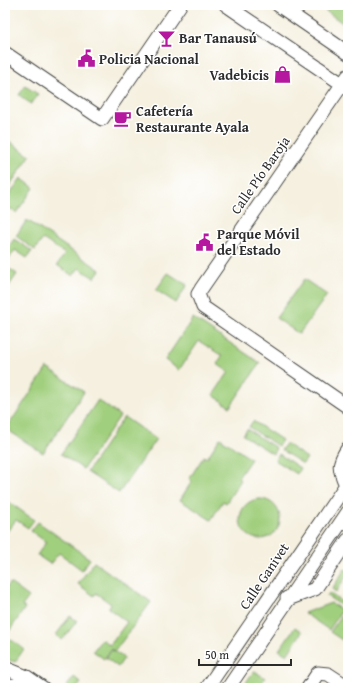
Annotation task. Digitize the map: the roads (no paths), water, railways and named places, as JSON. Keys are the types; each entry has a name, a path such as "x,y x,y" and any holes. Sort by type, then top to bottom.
{"main road":[{"path":"5,686 25,688"}],"street":[{"path":"5,53 102,119 180,5"},
{"path":"226,5 346,83"},
{"path":"278,5 348,53"},
{"name":"Calle Pío Baroja","path":"346,83 200,289 198,294 203,307 348,407"},
{"path":"347,483 340,472 341,458 348,448"},
{"name":"Calle Ganivet","path":"207,688 347,483"},
{"path":"228,688 348,512"},
{"path":"288,599 315,589 348,540"},
{"path":"275,589 288,599"},
{"path":"5,668 27,677 43,688"},
{"path":"308,688 318,673 328,674 348,687"}],"place":[{"name":"Bar Tanausú","path":"166,38"},
{"name":"Policia Nacional","path":"86,59"},
{"name":"Vadebicis","path":"282,75"},
{"name":"Cafetería Restaurante Ayala","path":"123,119"},
{"name":"Parque Móvil del Estado","path":"204,242"}]}
